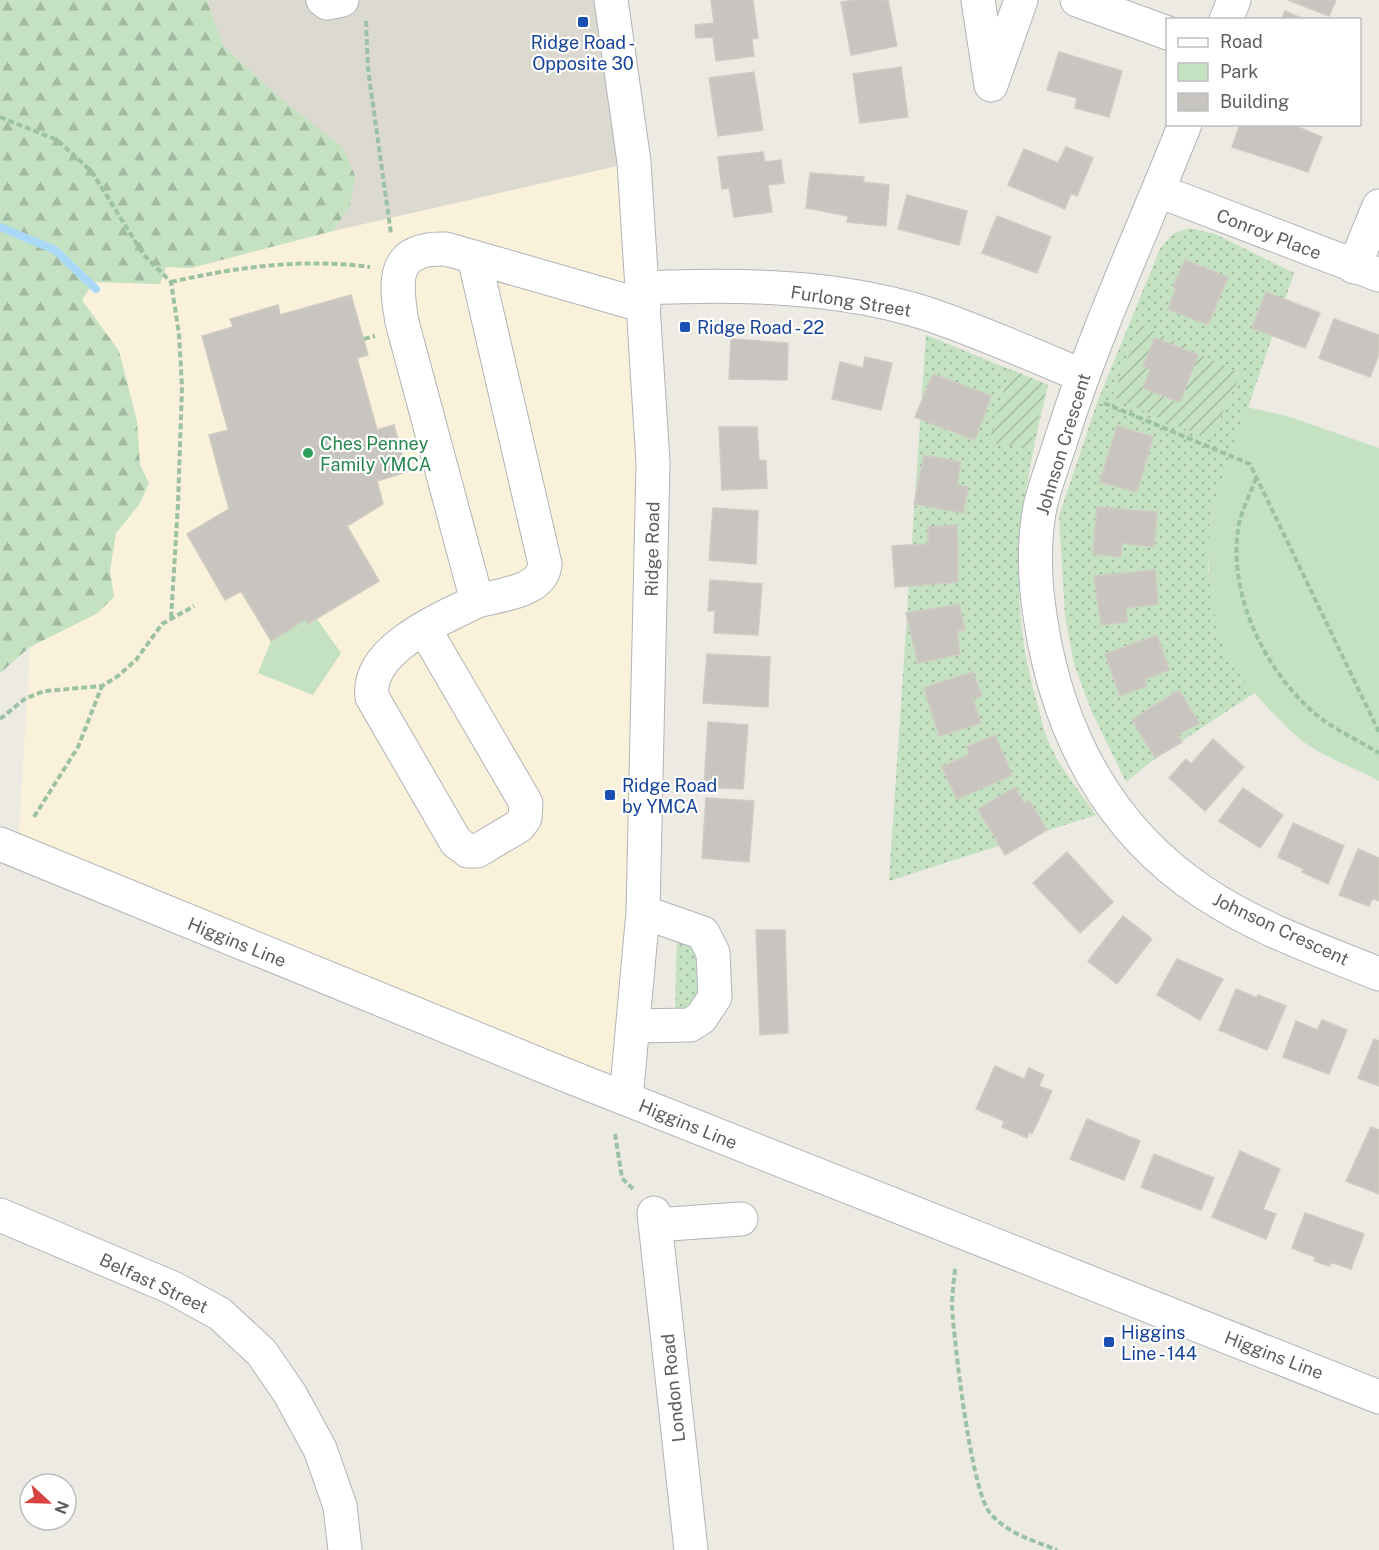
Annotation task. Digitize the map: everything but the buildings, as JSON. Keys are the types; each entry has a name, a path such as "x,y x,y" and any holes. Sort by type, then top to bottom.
{"street":[{"path":"323,0 327,3 354,6"},
{"name":"Ridge Road","path":"612,0 634,162 653,463 644,912 626,1099"},
{"path":"978,0 991,85 1021,0"},
{"path":"1077,0 1166,33"},
{"path":"1228,18 1234,0"},
{"name":"Johnson Crescent","path":"1184,126 1080,384 1040,508 1036,553 1038,601 1045,647 1068,729 1086,766 1109,802 1168,866 1204,893 1280,933 1379,974"},
{"name":"Conroy Place","path":"1159,191 1366,271"},
{"path":"1366,271 1379,206"},
{"name":"Furlong Street","path":"477,601 402,322 396,286 404,263 412,255 423,251 446,249 644,297 723,285 818,293 872,301 924,313 1080,384"},
{"path":"425,630 527,808 525,818 519,826 477,851 468,850 456,842 372,697 372,678 382,660 398,646 425,630 477,601 534,584 545,572 474,257"},
{"name":"Higgins Line","path":"0,844 626,1099 1379,1396"},
{"path":"633,1026 690,1025 701,1018 715,998 713,953 703,933 644,912"},
{"name":"Belfast Street","path":"0,1215 173,1288 220,1314 262,1353 290,1394 320,1449 340,1506 345,1550"},
{"path":"655,1219 741,1219"},
{"name":"London Road","path":"655,1219 691,1550"}],"path":[{"path":"354,6 368,69 391,236"},
{"path":"0,117 57,140 92,172 143,254 171,282 179,334 182,387 171,619"},
{"path":"171,282 214,272 265,266 331,262 373,267"},
{"path":"364,339 376,336"},
{"path":"1080,384 1250,464 1379,732"},
{"path":"1257,477 1238,530 1239,580 1252,631 1283,679 1323,719 1379,753"},
{"path":"34,817 78,747 102,686 130,665 162,624 194,606"},
{"path":"0,719 26,698 45,691 102,686"},
{"path":"615,1134 622,1178 655,1219"},
{"path":"955,1269 952,1304 961,1387 976,1471 988,1510 1009,1531 1057,1550"}],"shaded area":[{"path":"207,0 611,0 634,162 333,231 350,206 279,97 223,46"},
{"path":"634,162 644,288 626,1099 18,851 30,647 96,614 114,597 110,571 116,533 139,505 149,483 140,465 137,421 119,351 82,300 93,282 159,284 166,267 191,268 333,231"}],"green space":[{"path":"0,0 207,0 223,46 279,97 342,147 355,175 350,206 333,231 191,268 166,267 160,284 93,282 82,300 119,351 137,421 140,465 149,483 139,505 116,533 110,571 114,597 96,614 30,647 0,673"},
{"path":"1189,228 1215,234 1294,273 1210,518 1208,571 1218,624 1228,655 1256,692 1156,758 1126,782 1091,710 1074,664 1065,616 1059,516 1098,400 1160,249 1173,234"},
{"path":"1141,325 1241,374 1210,440 1112,397"},
{"path":"926,335 1048,385 1024,503 1020,541 1021,619 1026,658 1047,738 1065,771 1096,815 889,881"},
{"path":"1010,369 1048,385 1029,449 989,442"},
{"path":"1247,407 1287,416 1379,448 1379,781 1323,754 1296,736 1240,675 1232,664 1221,638 1210,587 1208,552 1210,518"},
{"path":"306,619 309,624 317,619 341,653 313,695 258,673 271,641"},
{"path":"677,936 692,945 706,979 689,1012 675,1009"}],"waterway":[{"path":"0,227 55,250 96,289"}],"place":[{"name":"Ridge Road - Opposite 30","path":"583,22"},
{"name":"Ridge Road - 22","path":"685,327"},
{"name":"Ches Penney Family YMCA","path":"308,453"},
{"name":"Ridge Road by YMCA","path":"610,795"},
{"name":"Higgins Line - 144","path":"1109,1342"}]}
